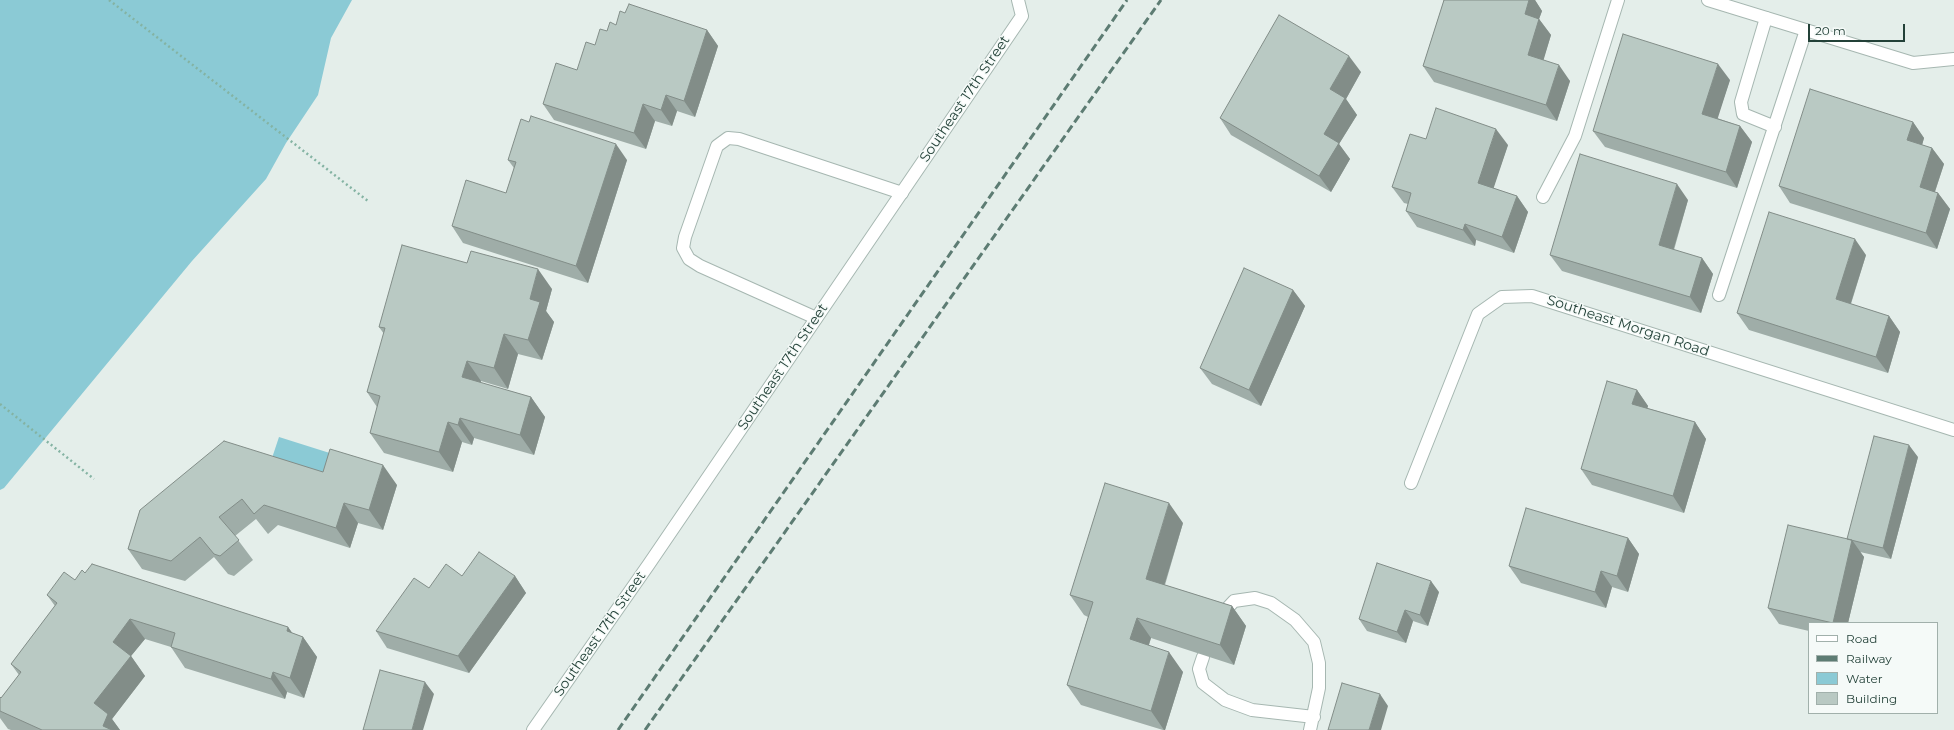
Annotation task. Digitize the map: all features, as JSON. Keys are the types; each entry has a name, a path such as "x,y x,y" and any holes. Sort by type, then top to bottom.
{"street":[{"name":"Southeast 17th Street","path":"533,730 649,564 1022,16 1018,0"},
{"path":"1543,197 1575,136 1618,0"},
{"path":"1708,0 1913,63 1954,59"},
{"path":"1766,18 1741,102 1743,114 1774,127"},
{"path":"1719,294 1806,30"},
{"path":"816,318 700,266 690,259 684,248 685,237 717,146 728,138 739,138 902,193"},
{"name":"Southeast Morgan Road","path":"1411,483 1478,314 1502,297 1532,296 1954,430"},
{"path":"1220,616 1234,600 1255,598 1271,604 1295,620 1314,642 1319,663 1319,688 1310,730"},
{"path":"1203,657 1199,669 1203,683 1225,700 1252,710 1314,717"}],"path":[{"path":"109,0 368,200"},
{"path":"0,404 94,479"}],"water":[{"path":"0,0 352,0 331,38 318,95 286,143 266,179 192,261 4,488 0,490"},
{"path":"279,437 336,455 328,479 271,461"}],"building":[{"path":"1444,0 1529,0 1525,14 1539,19 1528,55 1559,65 1546,105 1423,66"},
{"path":"629,4 707,30 684,101 666,95 661,110 643,104 634,133 543,104 556,63 577,70 586,42 595,45 600,29 607,31 610,22 616,25 620,11 625,13"},
{"path":"1279,15 1349,56 1330,89 1345,98 1324,134 1339,143 1319,176 1220,118"},
{"path":"1623,34 1718,64 1702,114 1740,126 1726,172 1593,131"},
{"path":"1810,89 1913,122 1907,140 1932,148 1920,187 1938,193 1926,233 1779,186"},
{"path":"1436,108 1496,129 1478,183 1517,196 1502,237 1465,224 1463,230 1406,211 1411,193 1392,187 1410,134 1426,139"},
{"path":"531,116 616,144 576,266 452,226 466,180 506,193 516,162 508,160 521,119 529,122"},
{"path":"1580,154 1677,184 1659,245 1702,258 1690,297 1550,255"},
{"path":"1769,212 1855,239 1836,299 1889,316 1876,357 1737,313"},
{"path":"402,245 467,263 471,251 538,269 530,299 540,302 528,340 504,334 494,368 467,361 462,377 531,397 520,435 460,418 458,425 448,422 439,452 370,433 380,396 367,392 385,328 379,327"},
{"path":"1244,268 1293,290 1249,390 1200,368"},
{"path":"1607,381 1637,390 1632,404 1695,422 1673,496 1581,469"},
{"path":"1874,436 1909,445 1883,548 1847,539"},
{"path":"224,441 323,472 330,449 383,465 369,510 344,503 336,528 264,505 254,514 242,499 219,517 239,540 220,556 214,554 200,537 171,561 128,549 140,510"},
{"path":"1105,483 1169,503 1146,579 1232,606 1220,645 1137,618 1130,639 1169,652 1151,711 1067,685 1093,602 1070,595"},
{"path":"1526,508 1628,538 1617,576 1601,571 1595,592 1509,566"},
{"path":"1788,525 1852,540 1833,622 1768,608"},
{"path":"479,552 515,576 458,656 376,631 414,578 429,588 446,564 462,576"},
{"path":"1377,563 1431,581 1420,615 1405,610 1397,632 1359,619"},
{"path":"92,564 288,627 287,631 303,637 290,678 273,672 271,679 171,647 175,633 130,619 113,642 131,656 94,703 108,714 103,726 112,730 42,730 0,711 0,697 1,698 21,672 11,664 57,603 47,595 64,572 75,580 82,570 85,573"},
{"path":"380,670 425,682 412,730 363,730"},
{"path":"1342,683 1380,694 1369,730 1328,730"}],"railway":[{"path":"618,730 1127,0"},
{"path":"645,730 1161,0"}]}
